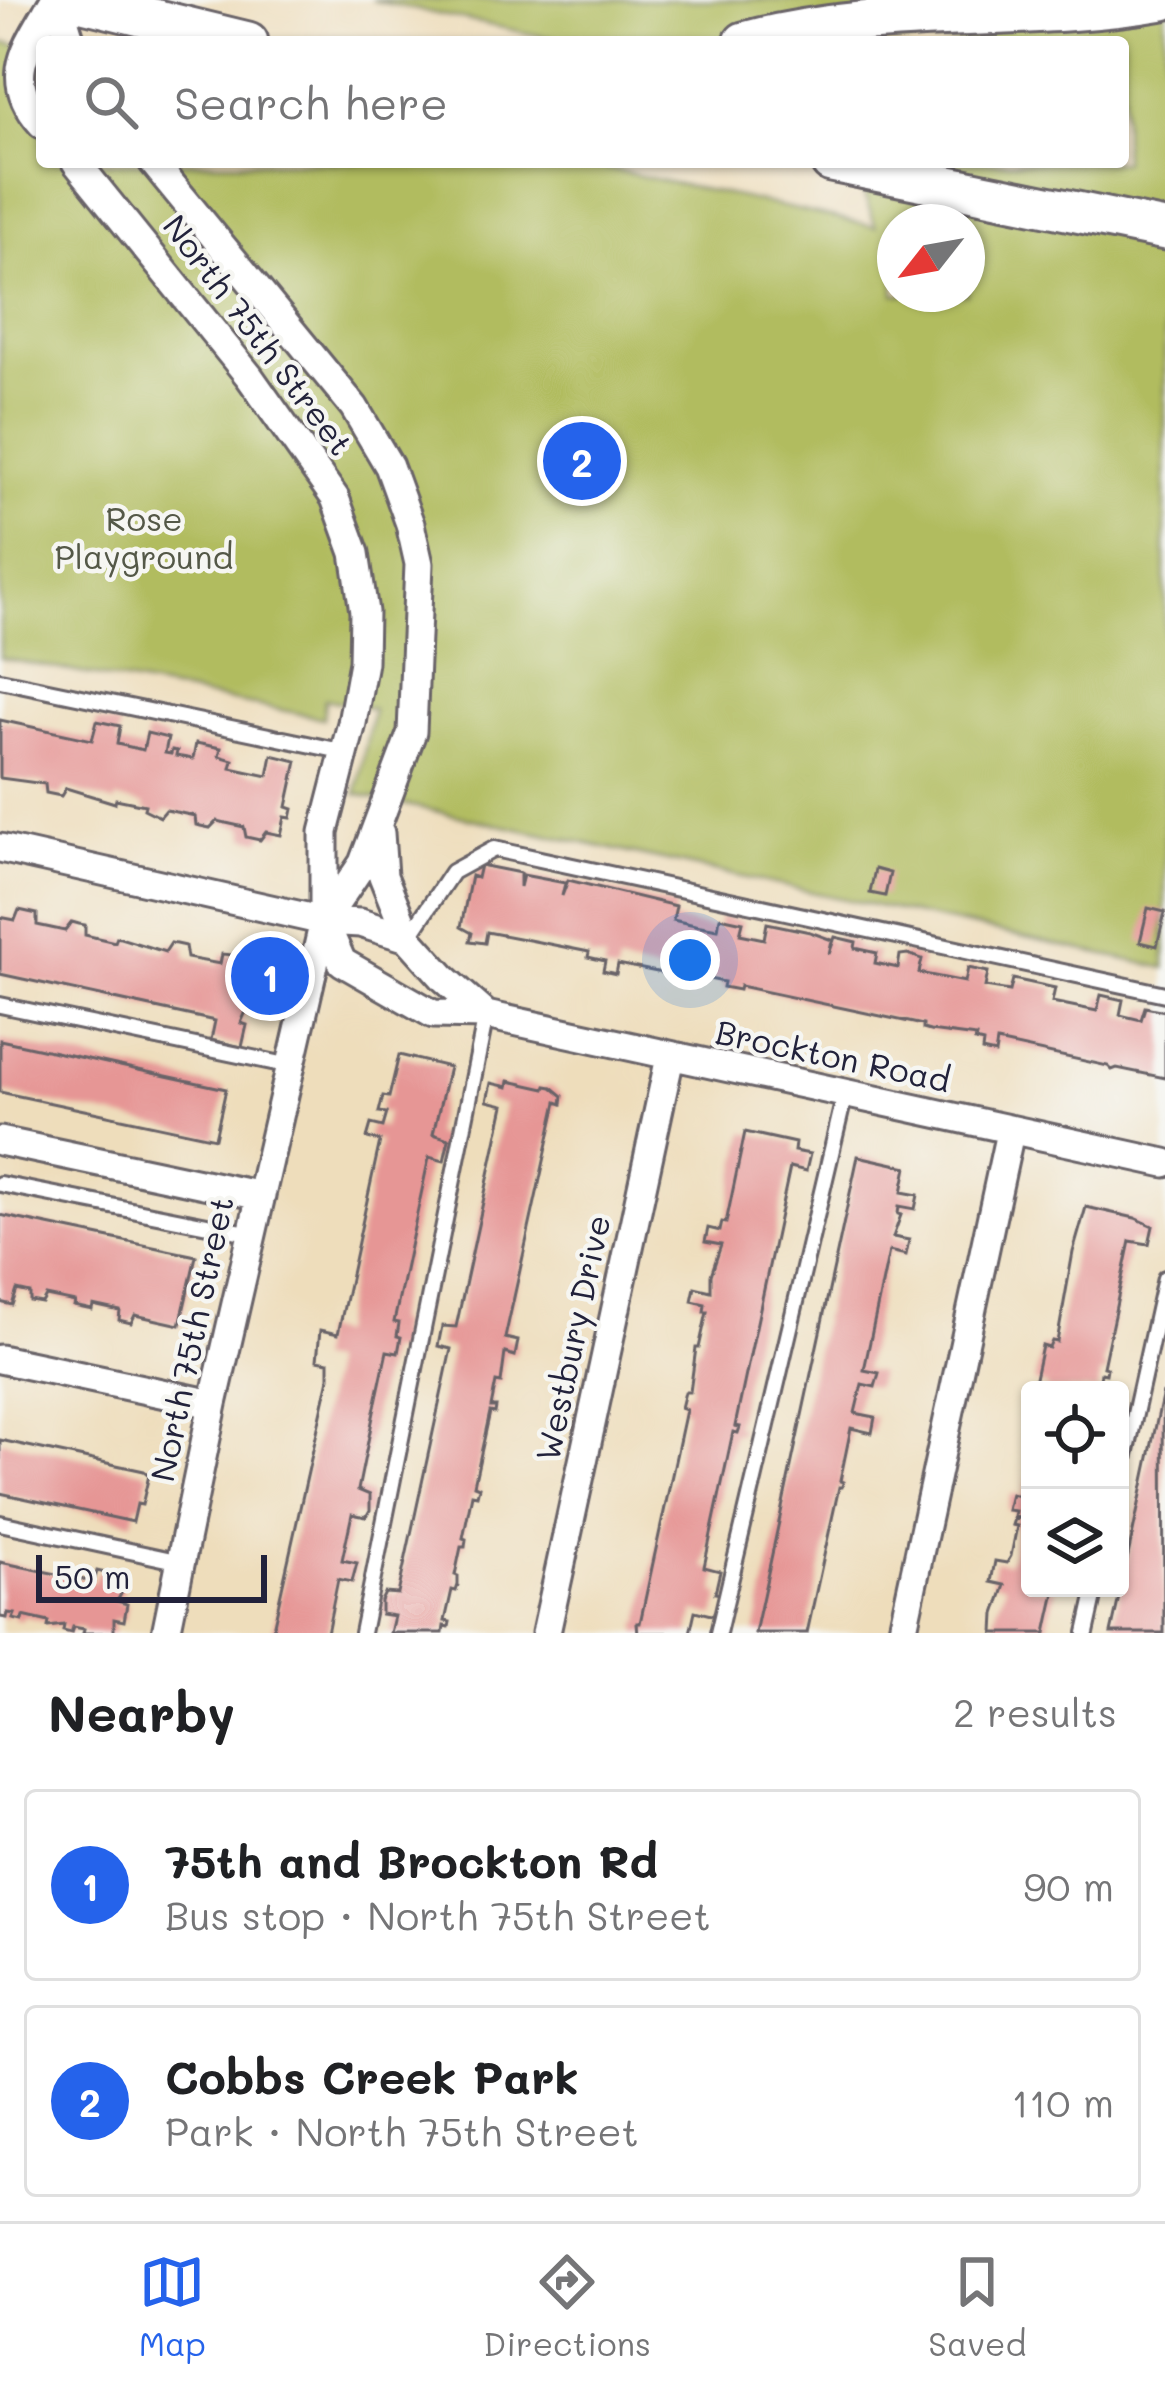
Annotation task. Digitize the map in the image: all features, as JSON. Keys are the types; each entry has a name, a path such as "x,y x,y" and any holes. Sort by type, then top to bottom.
{"main road":[{"path":"75,0 215,36"},
{"path":"767,36 891,18 1114,8 1163,0"},
{"path":"860,168 1165,230"}],"street":[{"path":"56,0 68,36"},
{"path":"34,115 20,80 21,59 56,0"},
{"path":"0,71 34,115"},
{"name":"North 75th Street","path":"81,168 250,376 335,498 355,553 364,612 363,662 324,832 324,921 166,1633"},
{"name":"North 75th Street","path":"160,168 354,407 389,466 419,564 412,732 363,863 324,921"},
{"name":"Brockton Road","path":"380,820 383,876 408,938 486,1015"},
{"path":"0,848 324,921 360,922 408,938"},
{"name":"Brockton Road","path":"324,921 342,962 433,1014 486,1015 1165,1163"},
{"name":"Westbury Drive","path":"546,1633 670,1058"},
{"path":"902,1633 1010,1132"},
{"path":"0,1141 261,1196"},
{"path":"0,1359 214,1404"}],"lane":[{"path":"0,680 346,752"},
{"path":"408,938 452,872 494,849 1165,994"},
{"path":"0,1005 291,1066"},
{"path":"362,1633 486,1015"},
{"path":"718,1633 844,1094"},
{"path":"0,1184 253,1234"},
{"path":"1129,1441 1165,1278"},
{"path":"0,1523 181,1562"},
{"path":"1087,1633 1094,1597"}],"green space":[{"name":"Rose Playground","path":"371,0 1165,0 1165,968 356,794 373,709 325,699 323,718 0,658 0,42 36,49 36,168 605,168 876,227 859,181 864,168 1129,168 1129,36 541,36"}],"building":[{"path":"0,720 92,740 97,721 120,726 117,744 143,750 147,733 168,738 165,753 177,751 176,756 193,759 196,743 221,748 219,756 233,760 231,768 268,776 272,755 297,761 287,807 293,809 291,818 285,817 281,835 266,832 260,840 246,837 244,827 217,821 210,828 196,825 195,816 166,810 160,817 144,809 145,805 116,799 115,803 66,788 61,796 46,793 45,784 0,778"},
{"path":"480,865 520,873 520,887 523,875 565,883 562,896 568,880 676,906 673,920 695,925 718,929 720,917 743,922 740,934 764,939 767,923 810,932 832,940 829,954 835,937 877,953 875,963 898,968 900,955 908,954 922,959 919,973 965,982 968,968 988,972 985,987 1010,991 1013,979 1055,988 1052,1002 1097,1011 1101,995 1123,1000 1120,1015 1141,1020 1145,1007 1165,1011 1165,1078 997,1042 995,1054 982,1051 983,1043 975,1041 976,1037 930,1031 923,1025 740,986 739,990 723,987 724,982 663,970 618,964 616,974 603,971 605,961 588,957 589,952 529,940 487,932 485,943 470,941 472,933 461,927 471,876 477,878"},
{"path":"875,869 890,873 885,896 870,893"},
{"path":"1148,908 1165,912 1157,946 1140,942"},
{"path":"19,910 37,914 37,925 65,931 72,922 85,925 85,935 115,942 117,937 165,952 171,943 185,946 187,958 220,964 222,954 255,957 253,997 247,996 241,1023 247,1025 242,1047 211,1040 215,1021 0,974 0,917 15,920"},
{"path":"0,1040 226,1089 215,1138 0,1092"},
{"path":"399,1055 449,1067 433,1134 449,1139 444,1161 429,1157 394,1322 399,1323 397,1336 401,1337 398,1353 387,1351 376,1402 358,1490 370,1495 370,1510 366,1517 352,1514 342,1560 357,1563 352,1582 338,1579 327,1633 272,1633 329,1378 329,1362 317,1360 320,1330 338,1334 380,1141 367,1138 371,1124 383,1127 387,1113 379,1112 383,1096 389,1097"},
{"path":"509,1081 552,1087 563,1096 562,1104 557,1102 505,1338 518,1341 515,1356 505,1353 501,1383 496,1382 491,1407 496,1407 495,1413 490,1412 474,1485 479,1487 477,1495 472,1494 465,1547 461,1547 455,1575 458,1585 452,1590 445,1621 450,1622 449,1627 444,1626 443,1633 390,1633 394,1616 381,1614 381,1601 385,1593 398,1594 451,1349 438,1346 442,1326 456,1327 504,1105 487,1101 491,1083 508,1087"},
{"path":"745,1132 795,1143 794,1151 810,1154 806,1171 790,1167 735,1426 740,1427 738,1433 733,1432 704,1567 720,1571 715,1593 721,1594 715,1616 695,1611 690,1633 638,1633 686,1410 681,1408 685,1392 690,1392 707,1312 705,1304 692,1301 695,1287 711,1291 721,1245 705,1242 708,1228 720,1231 722,1222 726,1223"},
{"path":"858,1156 907,1167 902,1192 918,1195 915,1209 899,1206 901,1215 893,1237 909,1240 906,1255 889,1251 864,1370 879,1373 875,1387 862,1384 855,1413 875,1417 872,1433 851,1428 807,1633 755,1633"},
{"path":"1086,1207 1153,1226 1149,1244 1130,1241 1103,1367 1106,1374 1101,1373 1100,1381 1034,1381 1042,1346 1049,1348 1052,1341 1057,1342"},
{"path":"0,1215 196,1256 180,1325 135,1315 131,1323 119,1320 120,1311 93,1305 92,1310 46,1296 42,1303 30,1301 30,1293 17,1290 12,1305 0,1302"},
{"path":"1163,1392 1164,1633 1111,1633 1119,1597 1129,1597 1129,1551"},
{"path":"0,1440 144,1471 149,1475 133,1522 0,1493"},
{"path":"1011,1494 1021,1496 1021,1597 1054,1597 1046,1633 994,1633 1005,1585 991,1582 995,1561 1007,1563 1011,1556 1017,1526 1012,1525 1019,1518 1014,1517 1015,1511 1007,1510"},
{"path":"0,1562 94,1582 97,1571 123,1577 125,1587 117,1601 127,1604 124,1621 114,1619 114,1633 83,1633 84,1629 73,1627 71,1633 63,1631 64,1625 48,1627 49,1622 23,1616 22,1621 8,1613 7,1618 0,1617"}],"place":[{"name":"Cobbs Creek Park","path":"582,461"},
{"name":"75th and Brockton Rd","path":"270,976"}]}
